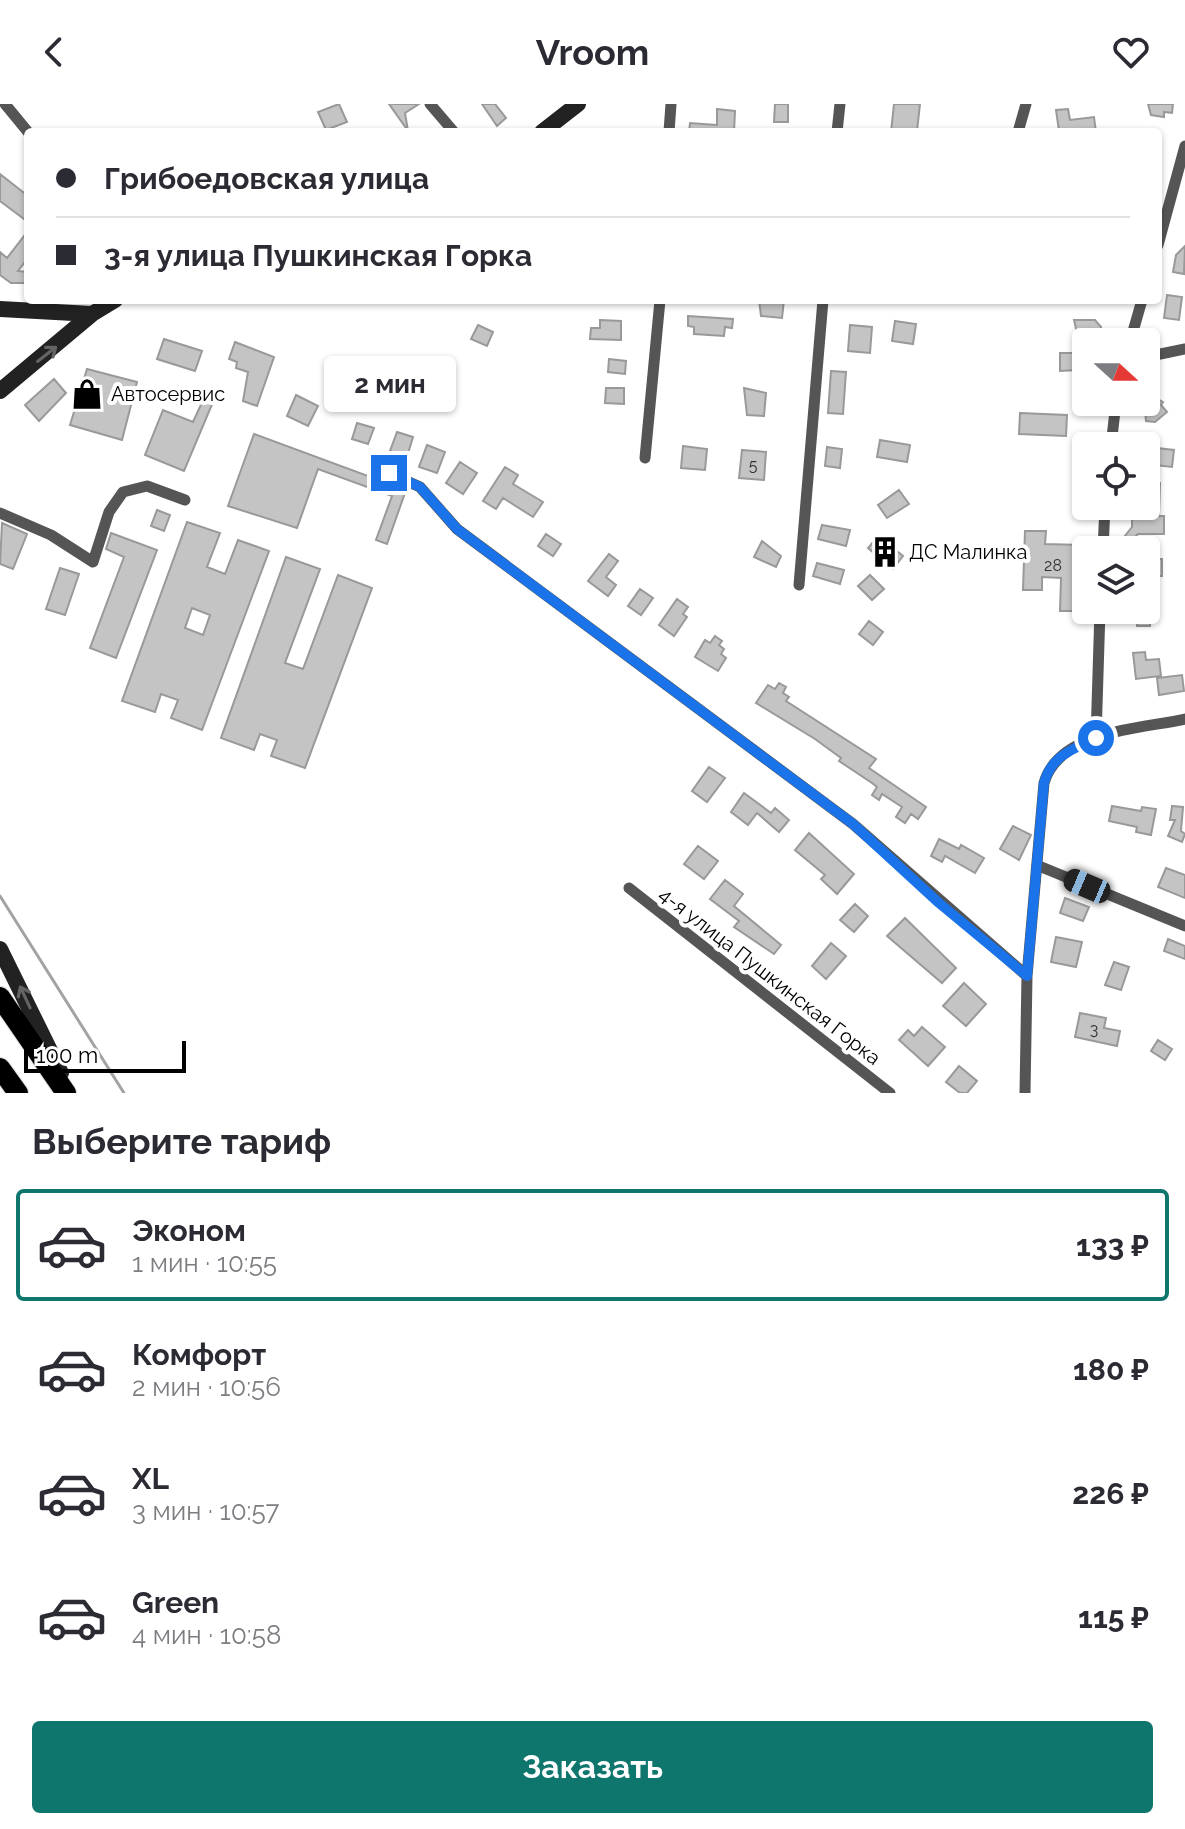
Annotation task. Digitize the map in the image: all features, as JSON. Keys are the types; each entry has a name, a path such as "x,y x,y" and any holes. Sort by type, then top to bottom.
{"highway":[{"path":"0,997 68,1093"},
{"path":"0,1068 18,1093"}],"street":[{"path":"5,104 25,128"},
{"path":"430,104 451,128"},
{"path":"547,128 578,104"},
{"path":"669,128 671,104"},
{"path":"837,128 840,104"},
{"path":"1019,128 1026,104"},
{"path":"1162,230 1185,146"},
{"path":"0,391 92,314 108,304"},
{"path":"645,458 660,304"},
{"path":"799,585 823,304"},
{"path":"1134,328 1141,304"},
{"path":"0,309 92,314"},
{"path":"1160,354 1185,349"},
{"path":"389,473 420,487 457,529 853,824 939,903 1027,976"},
{"path":"0,513 51,535 93,562 109,512 123,492 147,486 185,500"},
{"path":"1096,738 1100,624"},
{"path":"1025,1093 1027,976 1044,783 1049,766 1060,756 1096,738 1185,719"},
{"path":"1039,866 1185,926"},
{"name":"4-я улица Пушкинская Горка","path":"629,888 890,1093"},
{"path":"0,949 68,1093"},
{"path":"0,1082 5,1093"}],"building":[{"path":"339,104 347,122 325,128 318,112"},
{"path":"389,104 419,104 405,113 406,128"},
{"path":"482,104 495,104 506,118 497,126"},
{"path":"775,104 788,104 788,122 774,122"},
{"path":"894,104 920,104 917,128 891,128"},
{"path":"1148,104 1173,104 1172,113 1164,112 1164,117 1151,115"},
{"path":"717,109 735,111 734,128 689,128 690,123 717,125"},
{"path":"1068,109 1070,120 1094,117 1095,128 1059,128 1056,110"},
{"path":"0,174 24,193 24,219 0,201"},
{"path":"24,236 24,263 18,271 24,272 24,283 11,283 0,275 0,252 7,258"},
{"path":"1185,246 1184,274 1173,272 1176,255"},
{"path":"1167,295 1182,297 1179,320 1164,318"},
{"path":"760,304 784,304 782,318 761,316"},
{"path":"688,316 733,319 732,328 725,327 724,336 694,334 694,327 688,326"},
{"path":"600,320 621,321 621,340 590,339 591,328 600,328"},
{"path":"1074,320 1095,320 1101,328 1076,328"},
{"path":"895,321 916,324 913,344 892,341"},
{"path":"478,325 493,332 487,346 471,339"},
{"path":"850,325 872,327 870,353 848,351"},
{"path":"164,339 202,351 195,371 157,359"},
{"path":"235,342 274,357 257,406 243,401 248,372 236,368 237,362 229,359"},
{"path":"1060,353 1072,353 1072,370 1060,371"},
{"path":"609,359 626,361 625,374 608,372"},
{"path":"87,369 137,382 122,440 70,425"},
{"path":"831,371 846,372 843,414 828,413"},
{"path":"54,379 66,393 39,421 25,405"},
{"path":"606,388 624,388 624,404 605,403"},
{"path":"744,388 766,393 764,416 747,415"},
{"path":"296,395 318,406 308,426 287,416"},
{"path":"204,398 213,402 184,471 145,455 163,410 193,422"},
{"path":"1160,400 1163,402 1161,405 1167,412 1155,422 1146,421 1146,416 1160,416"},
{"path":"1020,413 1067,415 1066,436 1019,434"},
{"path":"357,423 374,428 368,444 352,439"},
{"path":"397,432 413,437 407,457 390,451"},
{"path":"254,434 406,490 387,544 376,540 392,496 318,469 297,528 228,506"},
{"path":"880,440 910,445 907,462 877,457"},
{"path":"427,445 445,452 437,473 419,467"},
{"path":"683,446 707,449 705,470 681,468"},
{"path":"827,447 842,449 840,468 825,466"},
{"path":"1160,448 1174,450 1172,467 1160,466"},
{"path":"742,450 766,452 764,480 739,478"},
{"path":"460,462 477,473 463,494 446,483"},
{"path":"505,467 518,475 513,484 543,502 533,517 503,498 496,509 483,501"},
{"path":"899,490 909,504 887,518 878,505"},
{"path":"157,510 170,515 164,531 151,526"},
{"path":"1160,516 1164,516 1164,534 1125,536 1132,527 1132,520 1160,520"},
{"path":"187,522 220,533 207,567 225,574 238,540 269,551 202,730 171,718 178,700 161,694 155,712 122,701","holes":["192,608 210,615 203,635 185,628"]},
{"path":"2,523 27,534 13,569 0,564"},
{"path":"822,525 850,530 846,546 818,539"},
{"path":"1025,531 1046,531 1045,544 1072,545 1072,611 1060,611 1061,578 1042,577 1042,590 1023,590"},
{"path":"111,533 157,550 116,658 90,648 124,557 106,549"},
{"path":"546,534 561,544 553,556 538,546"},
{"name":"ДС Малинка","path":"878,536 903,556 893,569 868,548"},
{"path":"762,541 781,556 776,567 754,557"},
{"path":"609,554 618,561 606,577 616,585 608,596 588,581"},
{"path":"286,557 320,569 285,663 303,669 338,575 372,588 305,768 271,756 277,740 260,734 254,750 221,738"},
{"path":"817,563 844,570 840,584 813,576"},
{"path":"60,568 79,574 65,615 46,609"},
{"path":"870,575 884,589 872,600 858,586"},
{"path":"640,589 653,598 641,615 628,606"},
{"path":"677,599 688,607 683,614 687,617 674,636 659,625"},
{"path":"869,621 883,632 873,645 859,634"},
{"path":"715,636 722,641 719,645 724,649 721,654 726,658 718,671 695,657 705,640 710,643"},
{"path":"1145,652 1146,660 1159,659 1161,676 1136,679 1133,653"},
{"path":"1182,675 1184,691 1159,695 1157,678"},
{"path":"779,683 786,687 783,693 789,697 786,701 876,759 869,768 926,807 918,819 911,814 905,823 896,817 902,807 882,794 879,800 872,795 877,787 839,761 841,758 756,703 768,685 775,689"},
{"path":"709,767 725,778 707,802 692,791"},
{"path":"744,793 771,813 775,808 789,820 779,832 757,813 748,825 731,812"},
{"path":"1112,806 1141,811 1142,807 1156,809 1151,835 1136,832 1137,827 1109,821"},
{"path":"1172,806 1183,807 1181,831 1185,834 1182,842 1168,836 1175,820 1170,820"},
{"path":"1013,826 1031,835 1019,860 1000,849"},
{"path":"809,833 854,874 837,894 821,879 825,875 795,850"},
{"path":"939,839 959,849 961,845 984,858 975,873 945,856 942,862 931,856"},
{"path":"698,846 718,861 704,879 684,864"},
{"path":"1166,868 1185,875 1185,898 1158,887"},
{"path":"725,880 743,894 734,906 781,945 774,954 734,927 739,921 710,899"},
{"path":"1065,898 1089,907 1083,921 1060,913"},
{"path":"855,904 868,916 854,932 840,920"},
{"path":"905,918 956,968 942,983 887,936"},
{"path":"1056,937 1082,942 1076,967 1051,962"},
{"path":"1168,939 1185,946 1185,959 1164,951"},
{"path":"831,943 846,956 826,979 812,966"},
{"path":"1114,962 1129,967 1121,990 1105,985"},
{"path":"964,983 986,1004 966,1026 943,1006"},
{"path":"1080,1013 1106,1018 1104,1028 1120,1031 1117,1046 1075,1037"},
{"path":"922,1027 945,1047 928,1066 899,1040 908,1030 914,1036"},
{"path":"1158,1040 1172,1049 1165,1060 1151,1051"},
{"path":"959,1066 977,1081 967,1093 960,1093 946,1082"}],"waterway":[{"path":"0,896 124,1093"}],"place":[{"name":"Автосервис","path":"87,394"},
{"name":"ДС Малинка","path":"885,552"}],"route":[{"path":"389,473 420,487 457,529 853,824 939,903 1027,976 1044,783 1049,766 1060,756 1096,738"}]}
